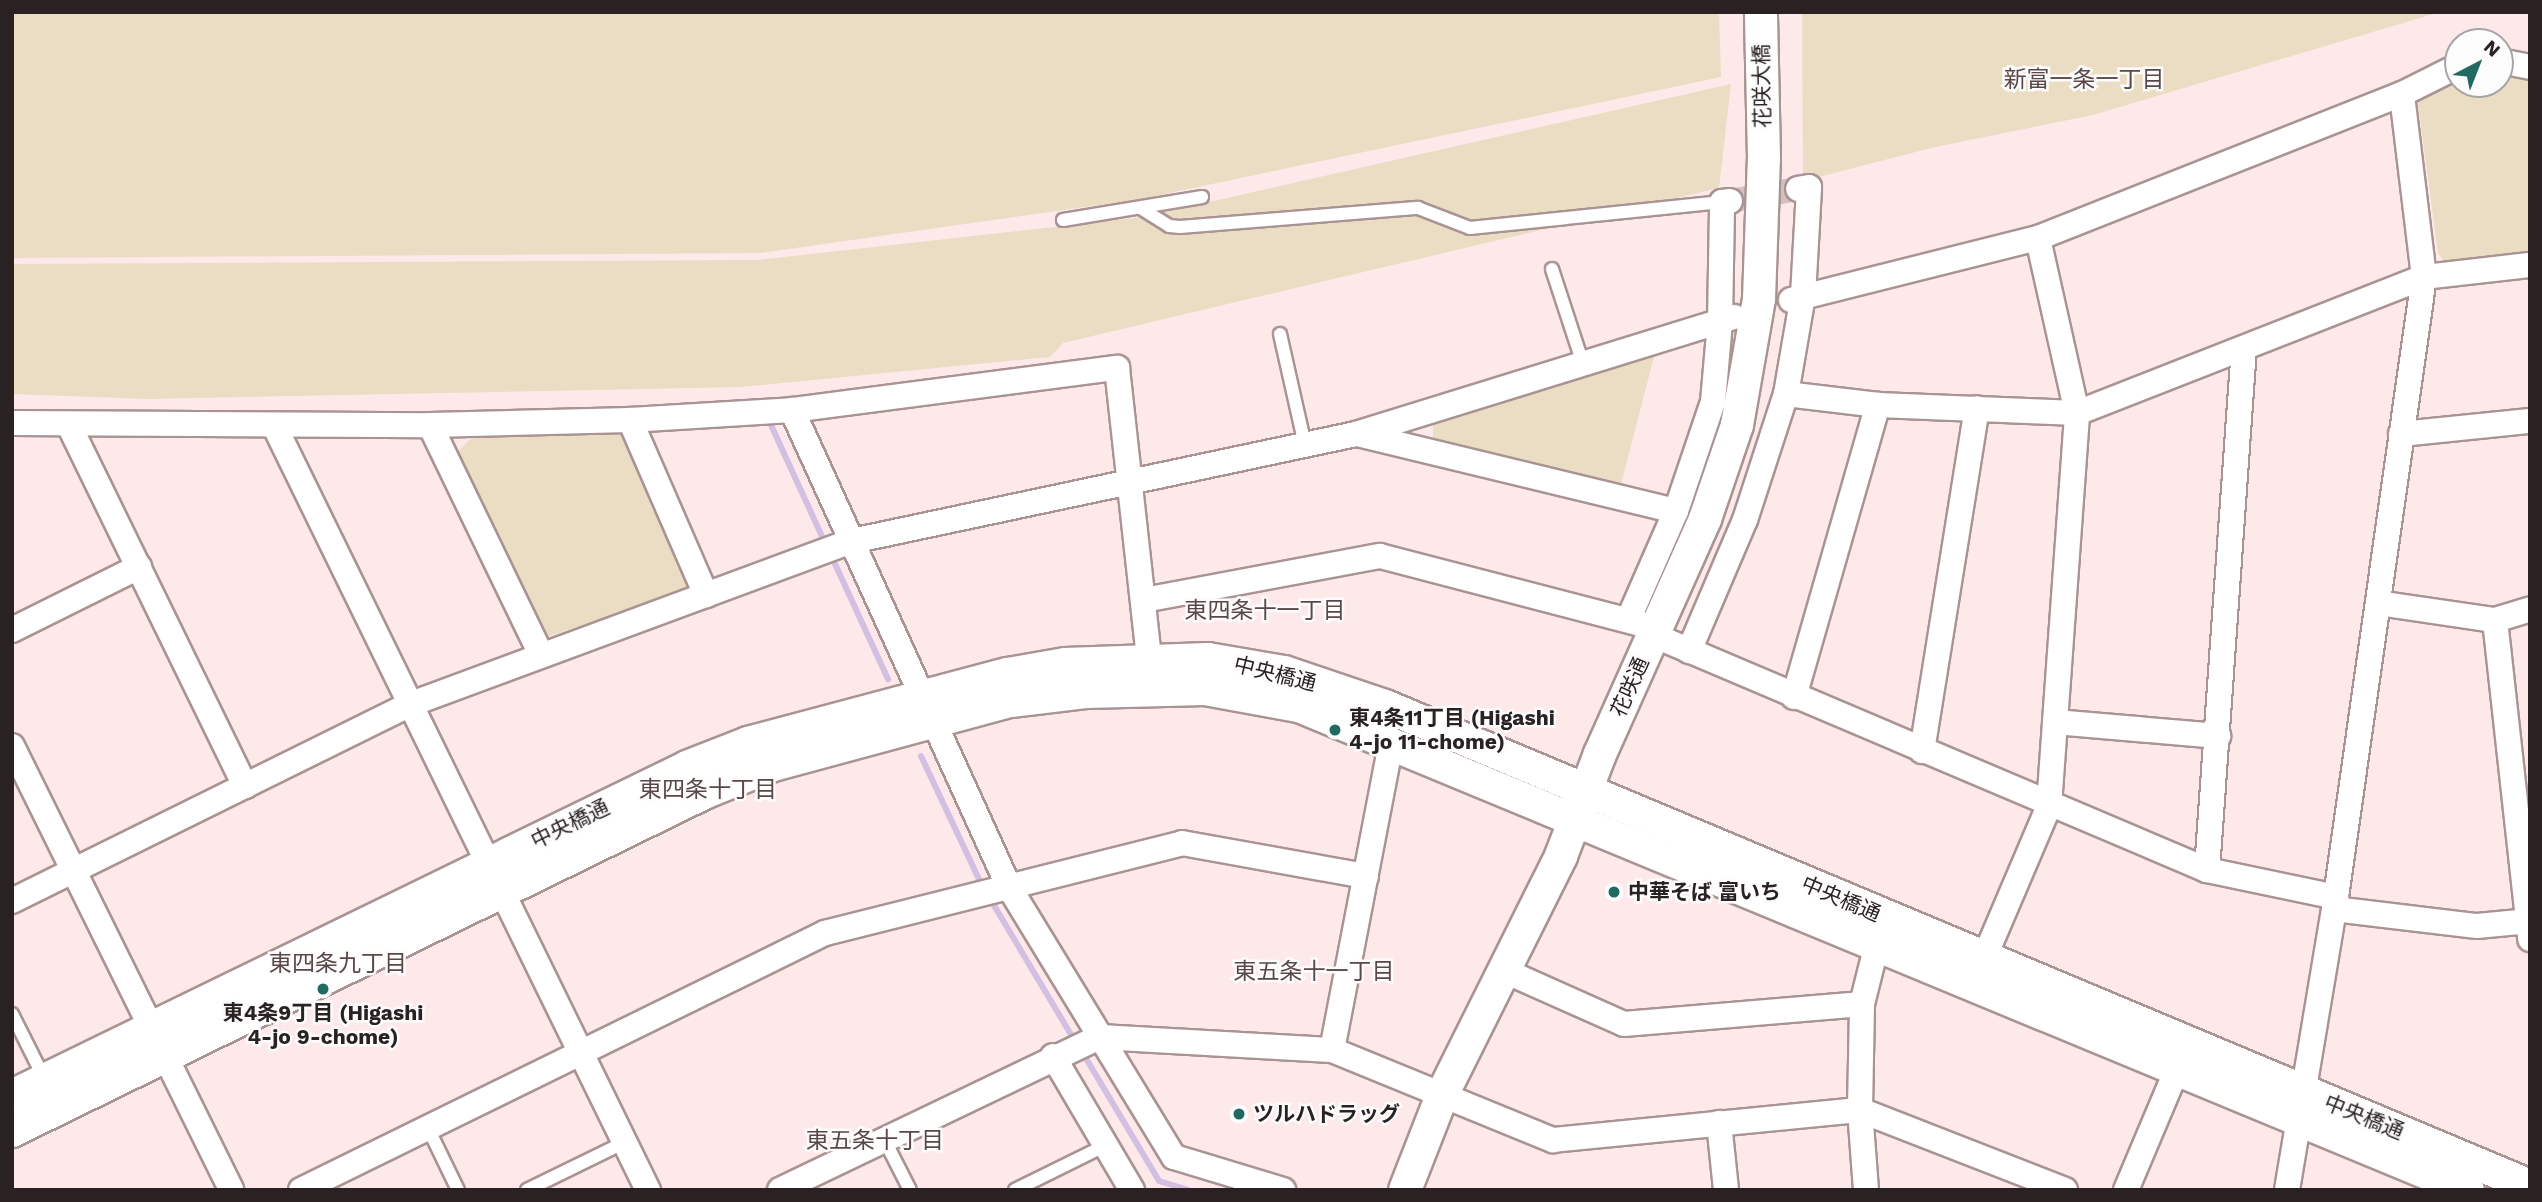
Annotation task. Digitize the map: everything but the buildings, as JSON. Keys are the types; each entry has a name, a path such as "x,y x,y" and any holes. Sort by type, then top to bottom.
{"street":[{"name":"花咲大橋","path":"1761,12 1764,159"},
{"path":"1797,298 2038,238 2402,94 2444,73"},
{"path":"2287,1190 2335,903 2424,277 2402,94"},
{"name":"花咲通","path":"1405,1190 1443,1093 1505,971 1581,804 1646,627 1705,519 1737,425 1759,299 1764,159"},
{"path":"1689,651 1745,520 1786,394 1809,187 1798,189"},
{"path":"1646,627 1676,511 1713,402 1727,320 1726,202"},
{"path":"1985,956 2049,806 2077,413 2038,238"},
{"path":"1786,394 1878,405 2077,413 2424,277 2530,265"},
{"path":"12,901 411,704 835,547 1356,434 1727,320"},
{"path":"2207,870 2244,348"},
{"path":"12,423 430,425 629,420 792,410 1117,368 1151,674"},
{"path":"1794,697 1878,405"},
{"path":"1922,751 1977,408"},
{"path":"792,410 835,547 930,706 992,891 1076,1046 1106,1145 1132,1190"},
{"path":"629,420 706,595"},
{"path":"2400,434 2530,421"},
{"path":"69,425 245,786"},
{"path":"274,425 497,876 648,1190"},
{"path":"430,425 541,655"},
{"path":"1356,434 1676,511"},
{"path":"1144,600 1380,556 1646,627 1689,651 1794,697 2207,870 2335,903 2477,926 2529,927 2495,620"},
{"path":"12,630 139,567"},
{"path":"2378,603 2495,620 2530,609"},
{"name":"中央橋通","path":"1151,674 1208,659 1284,672 1385,706 1581,804 2182,1057 2302,1107 2530,1186"},
{"name":"中央橋通","path":"12,1131 164,1055 497,876 687,767 748,743 930,706 1065,664 1151,674 1205,689 1299,706 1391,746 1581,804"},
{"path":"2055,722 2218,736"},
{"path":"12,746 231,1190"},
{"path":"1332,1051 1391,746"},
{"path":"301,1190 825,933 1182,844 1366,876"},
{"name":"中央橋通","path":"12,1096 150,1027 497,876"},
{"path":"1866,1190 1860,1110 1862,1004 1880,930"},
{"name":"中央橋通","path":"1880,930 1985,956 2182,1057"},
{"path":"1505,971 1624,1024 1862,1004"},
{"path":"1076,1046 1174,1157 1283,1190"},
{"path":"780,1190 1076,1046 1332,1051 1443,1093 1553,1140 1860,1110 2066,1190"},
{"path":"2126,1190 2182,1057"},
{"name":"中央橋通","path":"2302,1107 2468,1190"},
{"path":"1719,1123 1726,1190"}],"lane":[{"path":"1063,220 1202,197"},
{"path":"1142,209 1169,226 1180,227 1418,208 1470,228 1726,202"},
{"path":"1552,269 1583,365"},
{"path":"1280,334 1305,445"},
{"path":"12,1014 45,1080"},
{"path":"428,1128 458,1190"},
{"path":"884,1139 909,1190"},
{"path":"527,1190 625,1142"},
{"path":"1015,1190 1106,1145"}],"shaded area":[{"path":"12,12 1719,12 1721,77 1141,199 761,253 12,258"},
{"path":"1802,12 2440,12 2093,115 1935,147 1803,181"},
{"path":"2514,77 2530,80 2530,254 2444,261 2438,253 2417,97 2444,86 2444,98 2514,98"},
{"path":"1731,84 1719,188 1063,343 1050,357 741,387 147,399 12,394 12,264 758,260 1143,217"},
{"path":"1655,353 1620,488 1433,440 1433,423"},
{"path":"475,435 625,435 691,589 547,637 455,454"}],"waterway":[{"path":"771,425 825,543"},
{"path":"830,553 888,679"},
{"path":"921,756 983,888"},
{"path":"989,897 1075,1041"},
{"path":"1081,1050 1159,1181 1189,1190"}],"tunnel":[{"path":"1730,201 1798,189"}],"place":[{"name":"東4条11丁目 (Higashi 4-jo 11-chome)","path":"1335,730"},
{"name":"中華そば 富いち","path":"1614,892"},
{"name":"東4条9丁目 (Higashi 4-jo 9-chome)","path":"323,989"},
{"name":"ツルハドラッグ","path":"1239,1114"}],"district":[{"name":"新富一条一丁目","path":"2084,80"},
{"name":"東四条十一丁目","path":"1265,611"},
{"name":"東四条十丁目","path":"708,790"},
{"name":"東四条九丁目","path":"338,964"},
{"name":"東五条十一丁目","path":"1314,972"},
{"name":"東五条十丁目","path":"875,1141"}]}
